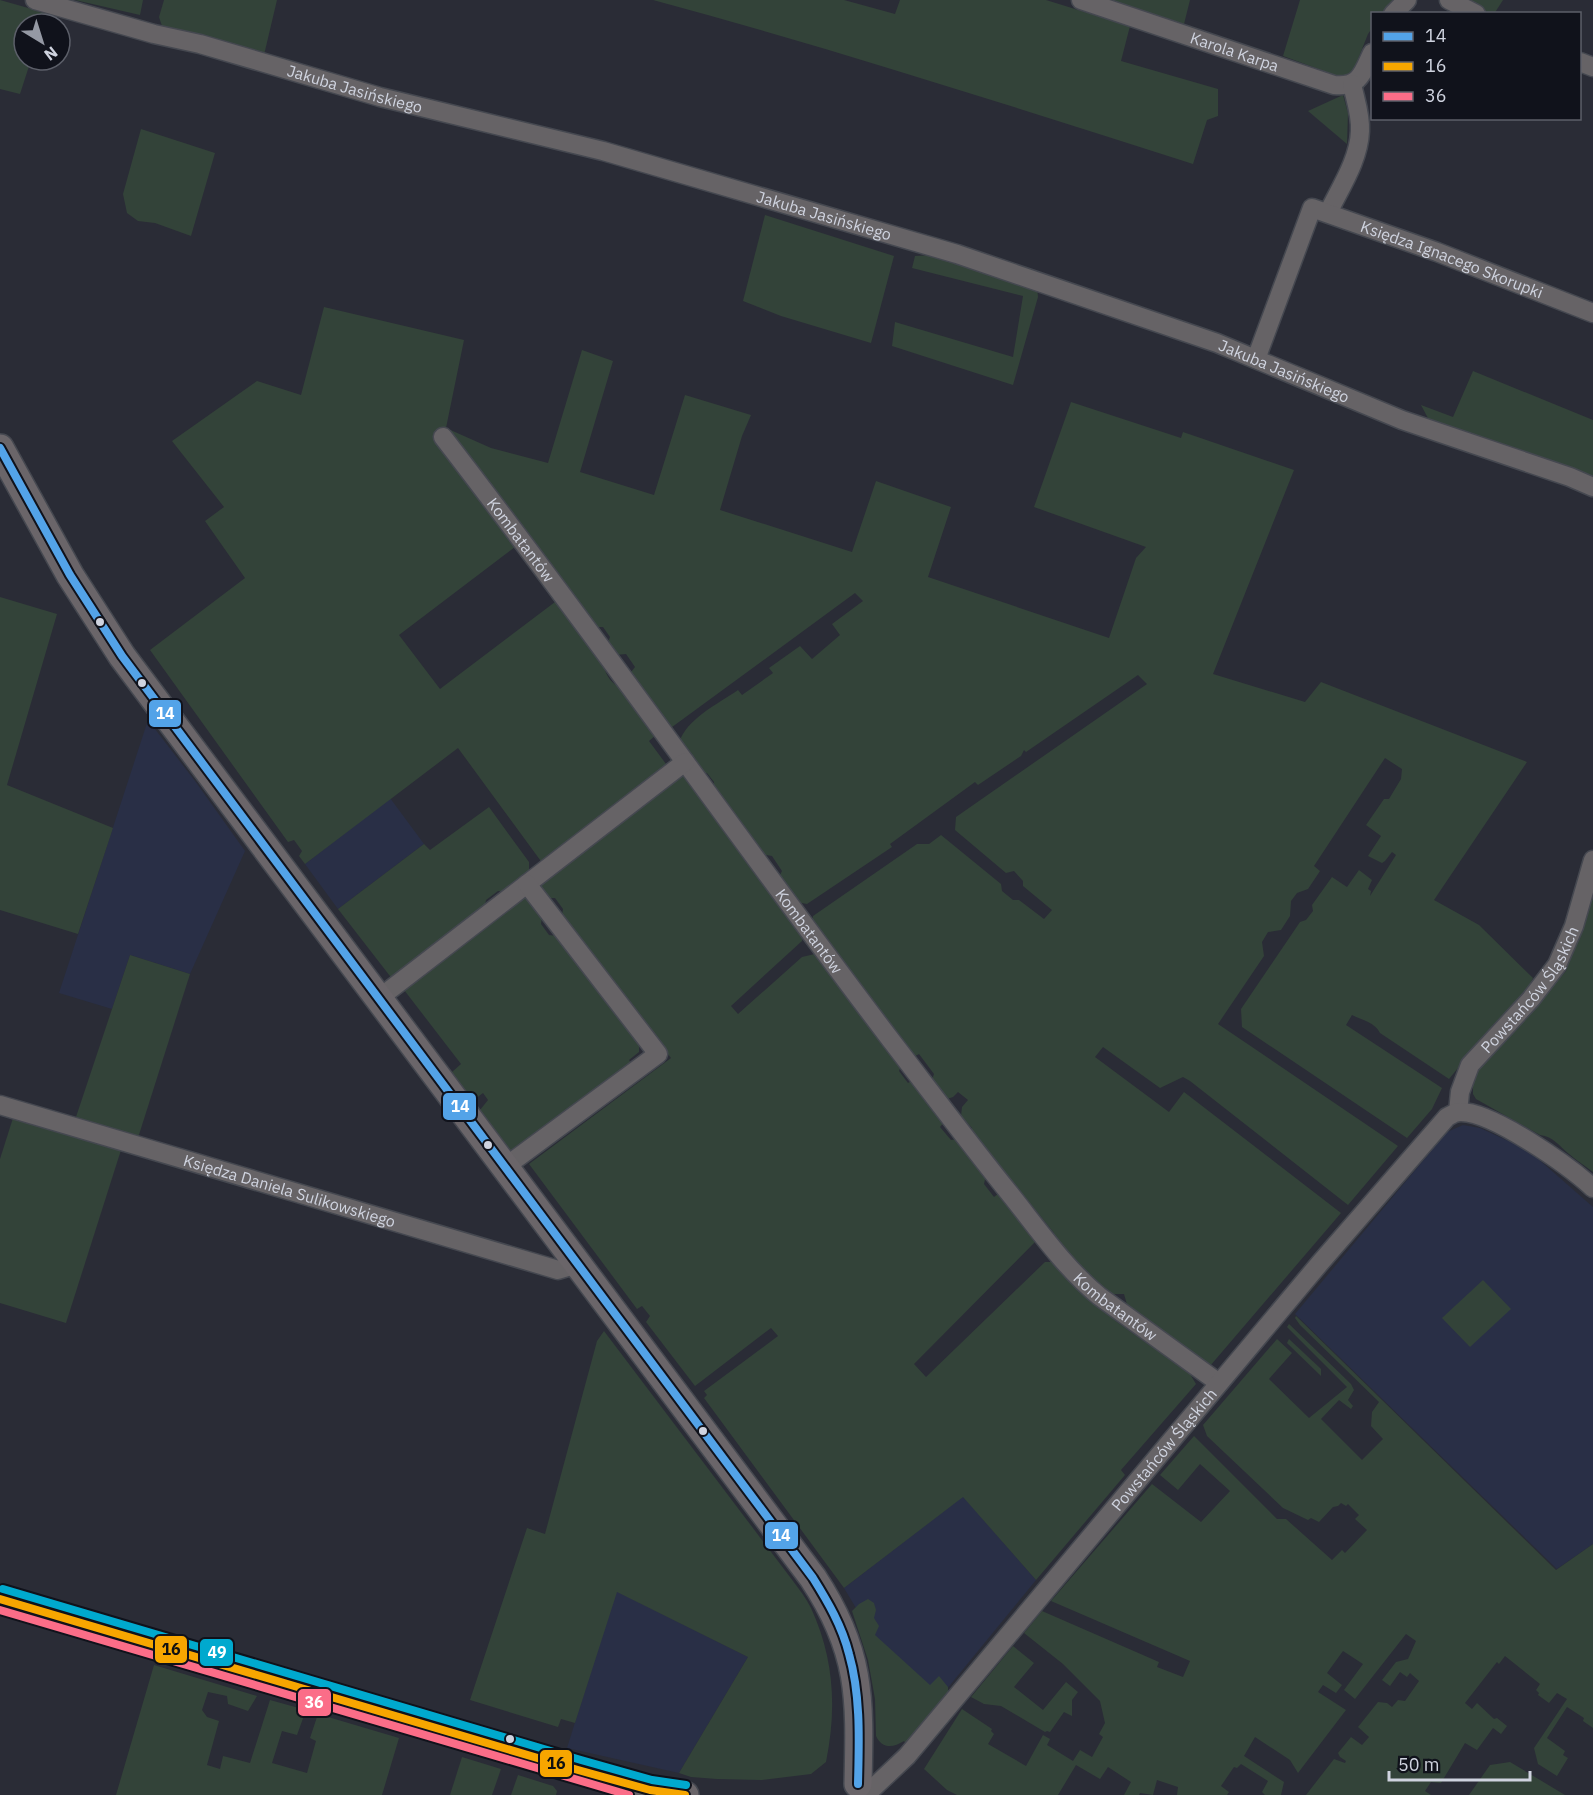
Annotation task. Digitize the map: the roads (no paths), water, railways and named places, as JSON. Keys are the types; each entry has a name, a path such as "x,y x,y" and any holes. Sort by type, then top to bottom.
{"street":[{"name":"Jakuba Jasińskiego","path":"35,0 154,34 200,44 380,97 595,149 957,254 1157,322 1256,359 1402,420 1570,477 1593,487"},
{"name":"Karola Karpa","path":"1081,0 1334,85 1352,84"},
{"path":"1395,12 1407,0"},
{"path":"1449,0 1472,12"},
{"path":"1256,359 1320,211 1353,162 1359,144 1360,122 1352,84 1363,72 1371,55"},
{"name":"Księdza Ignacego Skorupki","path":"1320,211 1437,252 1593,313"},
{"name":"Kombatantów","path":"443,437 799,919 951,1120 1050,1245 1081,1281 1099,1296 1219,1383"},
{"path":"0,448 70,575 122,656 831,1605 854,1665 858,1698 862,1791"},
{"path":"378,999 685,762"},
{"name":"Powstańców Śląskich","path":"862,1791 907,1756 1432,1132 1447,1117 1458,1112 1460,1092 1470,1065 1531,999 1557,965 1574,926 1593,860"},
{"path":"505,1167 658,1054 527,884"},
{"name":"Księdza Daniela Sulikowskiego","path":"0,1106 558,1270 578,1264"},
{"path":"1458,1112 1474,1114 1535,1145 1593,1188"},
{"path":"0,1599 578,1770 650,1790 685,1795"}]}
